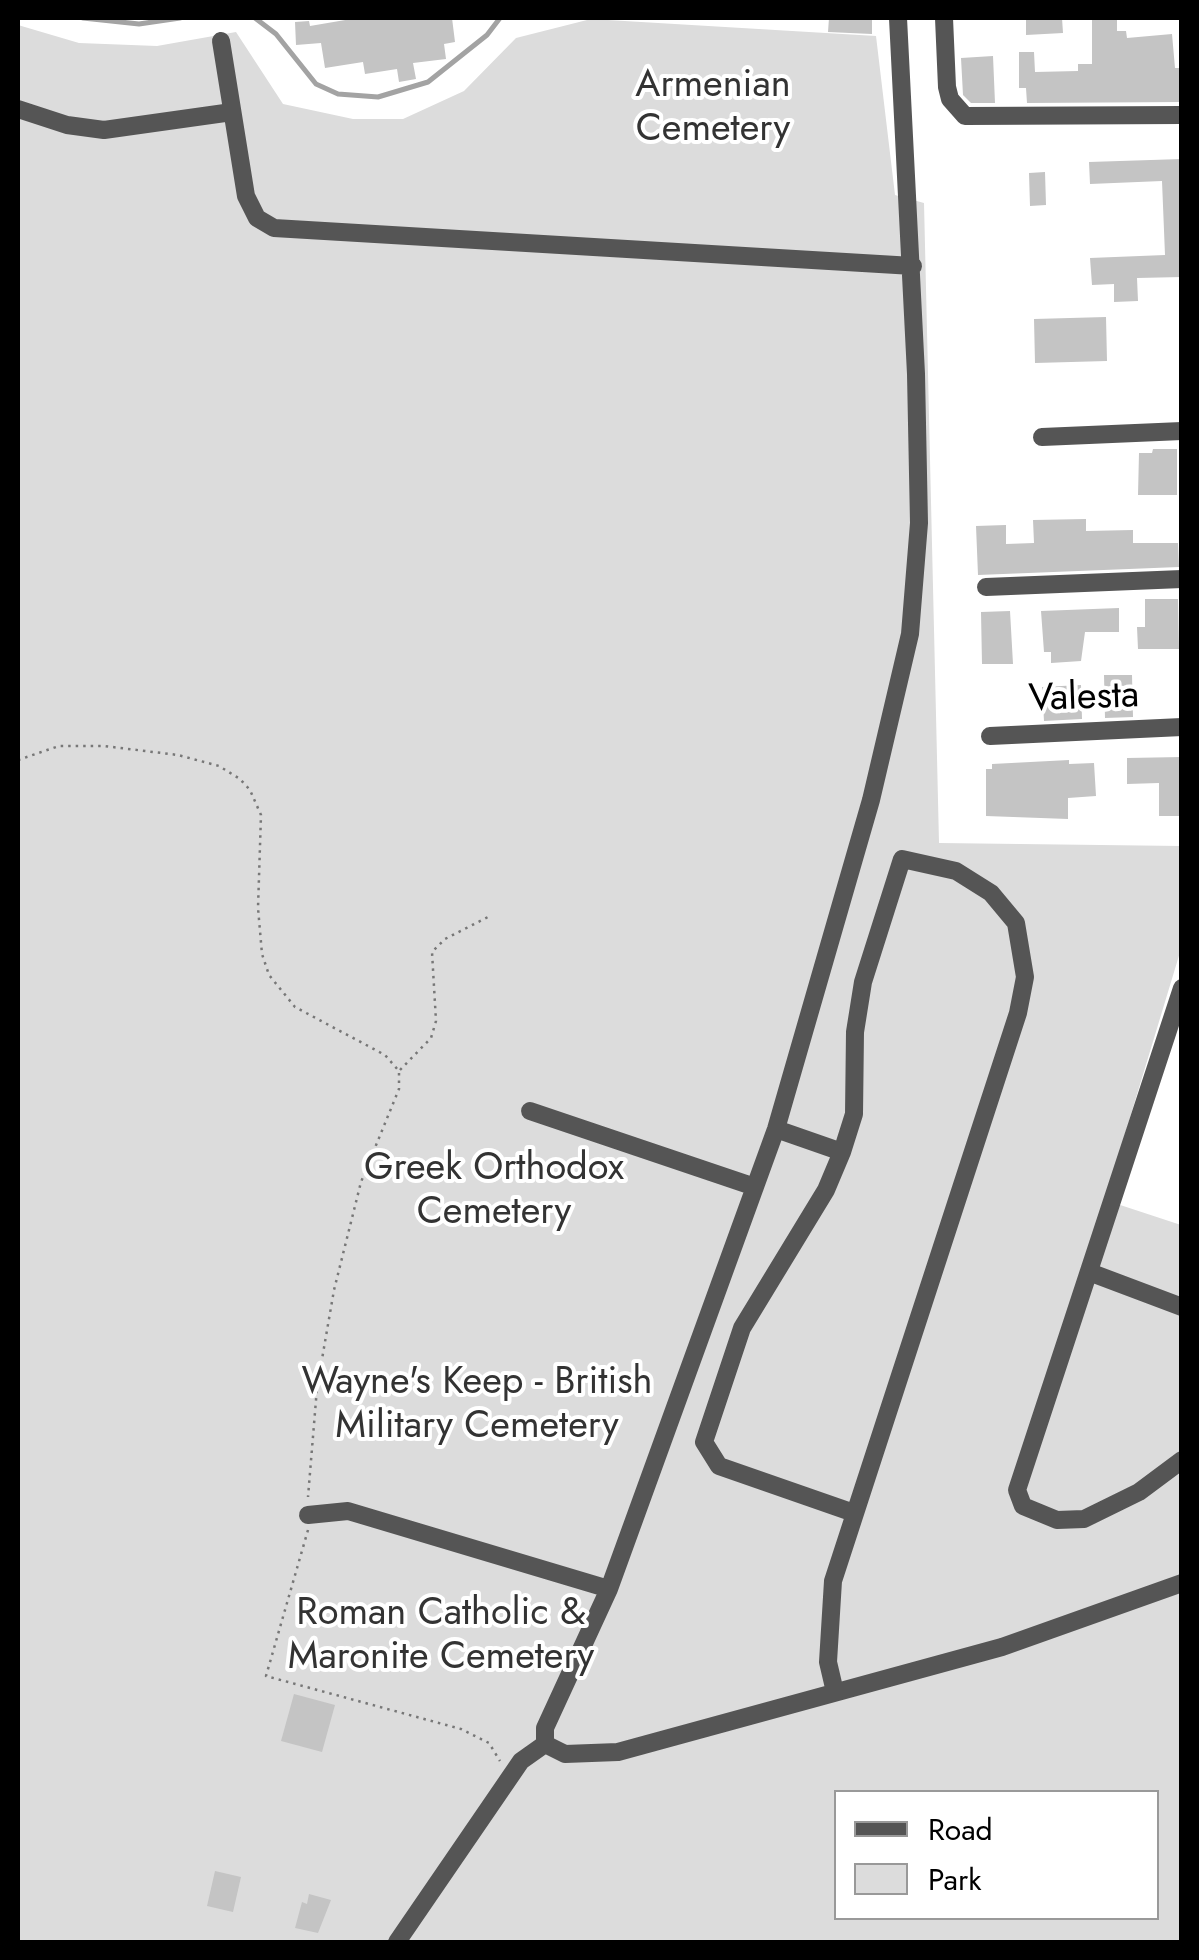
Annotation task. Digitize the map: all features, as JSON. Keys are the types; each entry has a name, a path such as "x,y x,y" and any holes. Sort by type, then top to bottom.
{"street":[{"path":"545,1744 545,1728 609,1589 776,1129 871,800 910,634 919,523 913,266 898,18"},
{"path":"944,18 947,87 961,114 982,119 1182,116"},
{"path":"221,41 246,196 257,218 274,228 913,266"},
{"path":"18,109 67,125 104,130 232,112"},
{"path":"1042,437 1182,432"},
{"path":"986,586 1182,579"},
{"name":"Valesta","path":"990,736 1182,728"},
{"path":"835,1692 828,1662 828,1618 854,1513 1018,1012 1025,977 1016,923 991,893 956,872 902,859 863,982 855,1032 854,1114 842,1152 826,1190 742,1328 704,1442 719,1466 854,1513"},
{"path":"1182,988 1017,1490 1023,1506 1057,1520 1084,1519 1139,1492 1182,1460"},
{"path":"530,1111 755,1187"},
{"path":"776,1129 842,1152"},
{"path":"1089,1272 1182,1307"},
{"path":"308,1515 348,1511 609,1589"},
{"path":"545,1744 565,1754 618,1752 1002,1646 1182,1583"},
{"path":"397,1942 520,1761 545,1744"}],"path":[{"path":"18,760 59,746 104,746 178,755 219,766 240,779 250,790 260,815 258,908 262,954 269,975 295,1007 385,1056 399,1070 399,1089 361,1182 334,1290 315,1407 306,1542 266,1676 479,1737 495,1750 508,1783"},
{"path":"399,1070 422,1050 436,1021 432,952 445,939 488,917"}],"green space":[{"path":"591,19 876,36 895,195 924,203 939,843 1181,846 1181,949 1105,1200 1181,1225 1181,1942 18,1942 18,25 79,43 157,46 236,32 283,104 353,119 403,119 464,91 516,38"}],"building":[{"path":"357,18 452,18 455,42 444,44 446,59 413,63 416,79 399,82 397,69 365,74 363,62 325,68 321,43 296,45 295,22 309,21 310,26"},
{"path":"829,18 872,18 872,34 828,32"},
{"path":"1026,18 1062,18 1063,33 1026,35"},
{"path":"1092,18 1117,18 1117,31 1126,31 1127,38 1172,34 1175,68 1182,68 1182,102 1027,103 1026,88 1019,88 1019,52 1034,52 1035,72 1078,71 1078,64 1092,64"},
{"path":"993,56 995,103 971,103 963,95 961,58"},
{"path":"1182,159 1182,277 1137,278 1138,301 1114,302 1114,284 1092,285 1090,258 1165,255 1162,181 1090,184 1089,162"},
{"path":"1045,172 1046,205 1030,206 1029,173"},
{"path":"1106,317 1107,361 1035,363 1034,319"},
{"path":"1153,449 1177,449 1177,495 1138,495 1139,453 1152,453"},
{"path":"1086,519 1086,531 1133,530 1133,543 1178,543 1179,567 978,575 976,526 1006,525 1006,544 1034,543 1033,520"},
{"path":"1145,599 1178,599 1179,649 1138,649 1137,627 1145,627"},
{"path":"1119,608 1119,632 1085,632 1081,661 1051,663 1051,652 1044,652 1041,611"},
{"path":"1010,611 1013,664 982,664 981,612"},
{"path":"1104,675 1132,675 1133,717 1105,718"},
{"path":"1081,685 1082,719 1044,721 1042,687"},
{"path":"1182,757 1182,816 1159,816 1159,783 1127,784 1127,758"},
{"path":"1069,760 1069,764 1094,763 1096,796 1068,798 1068,819 986,816 986,769 992,769 992,764"},
{"path":"294,1694 335,1705 322,1752 281,1741"},
{"path":"215,1871 241,1877 233,1912 207,1906"},
{"path":"309,1894 331,1900 318,1933 295,1928 302,1902 307,1904"}],"waterway":[{"path":"83,18 139,24 180,18"},
{"path":"255,18 276,34 316,84 338,94 378,97 428,82 487,35 500,18"}],"park label":[{"name":"Armenian Cemetery","path":"713,108"},
{"name":"Greek Orthodox Cemetery","path":"494,1192"},
{"name":"Wayne's Keep - British Military Cemetery","path":"477,1406"},
{"name":"Roman Catholic & Maronite Cemetery","path":"441,1637"}]}
